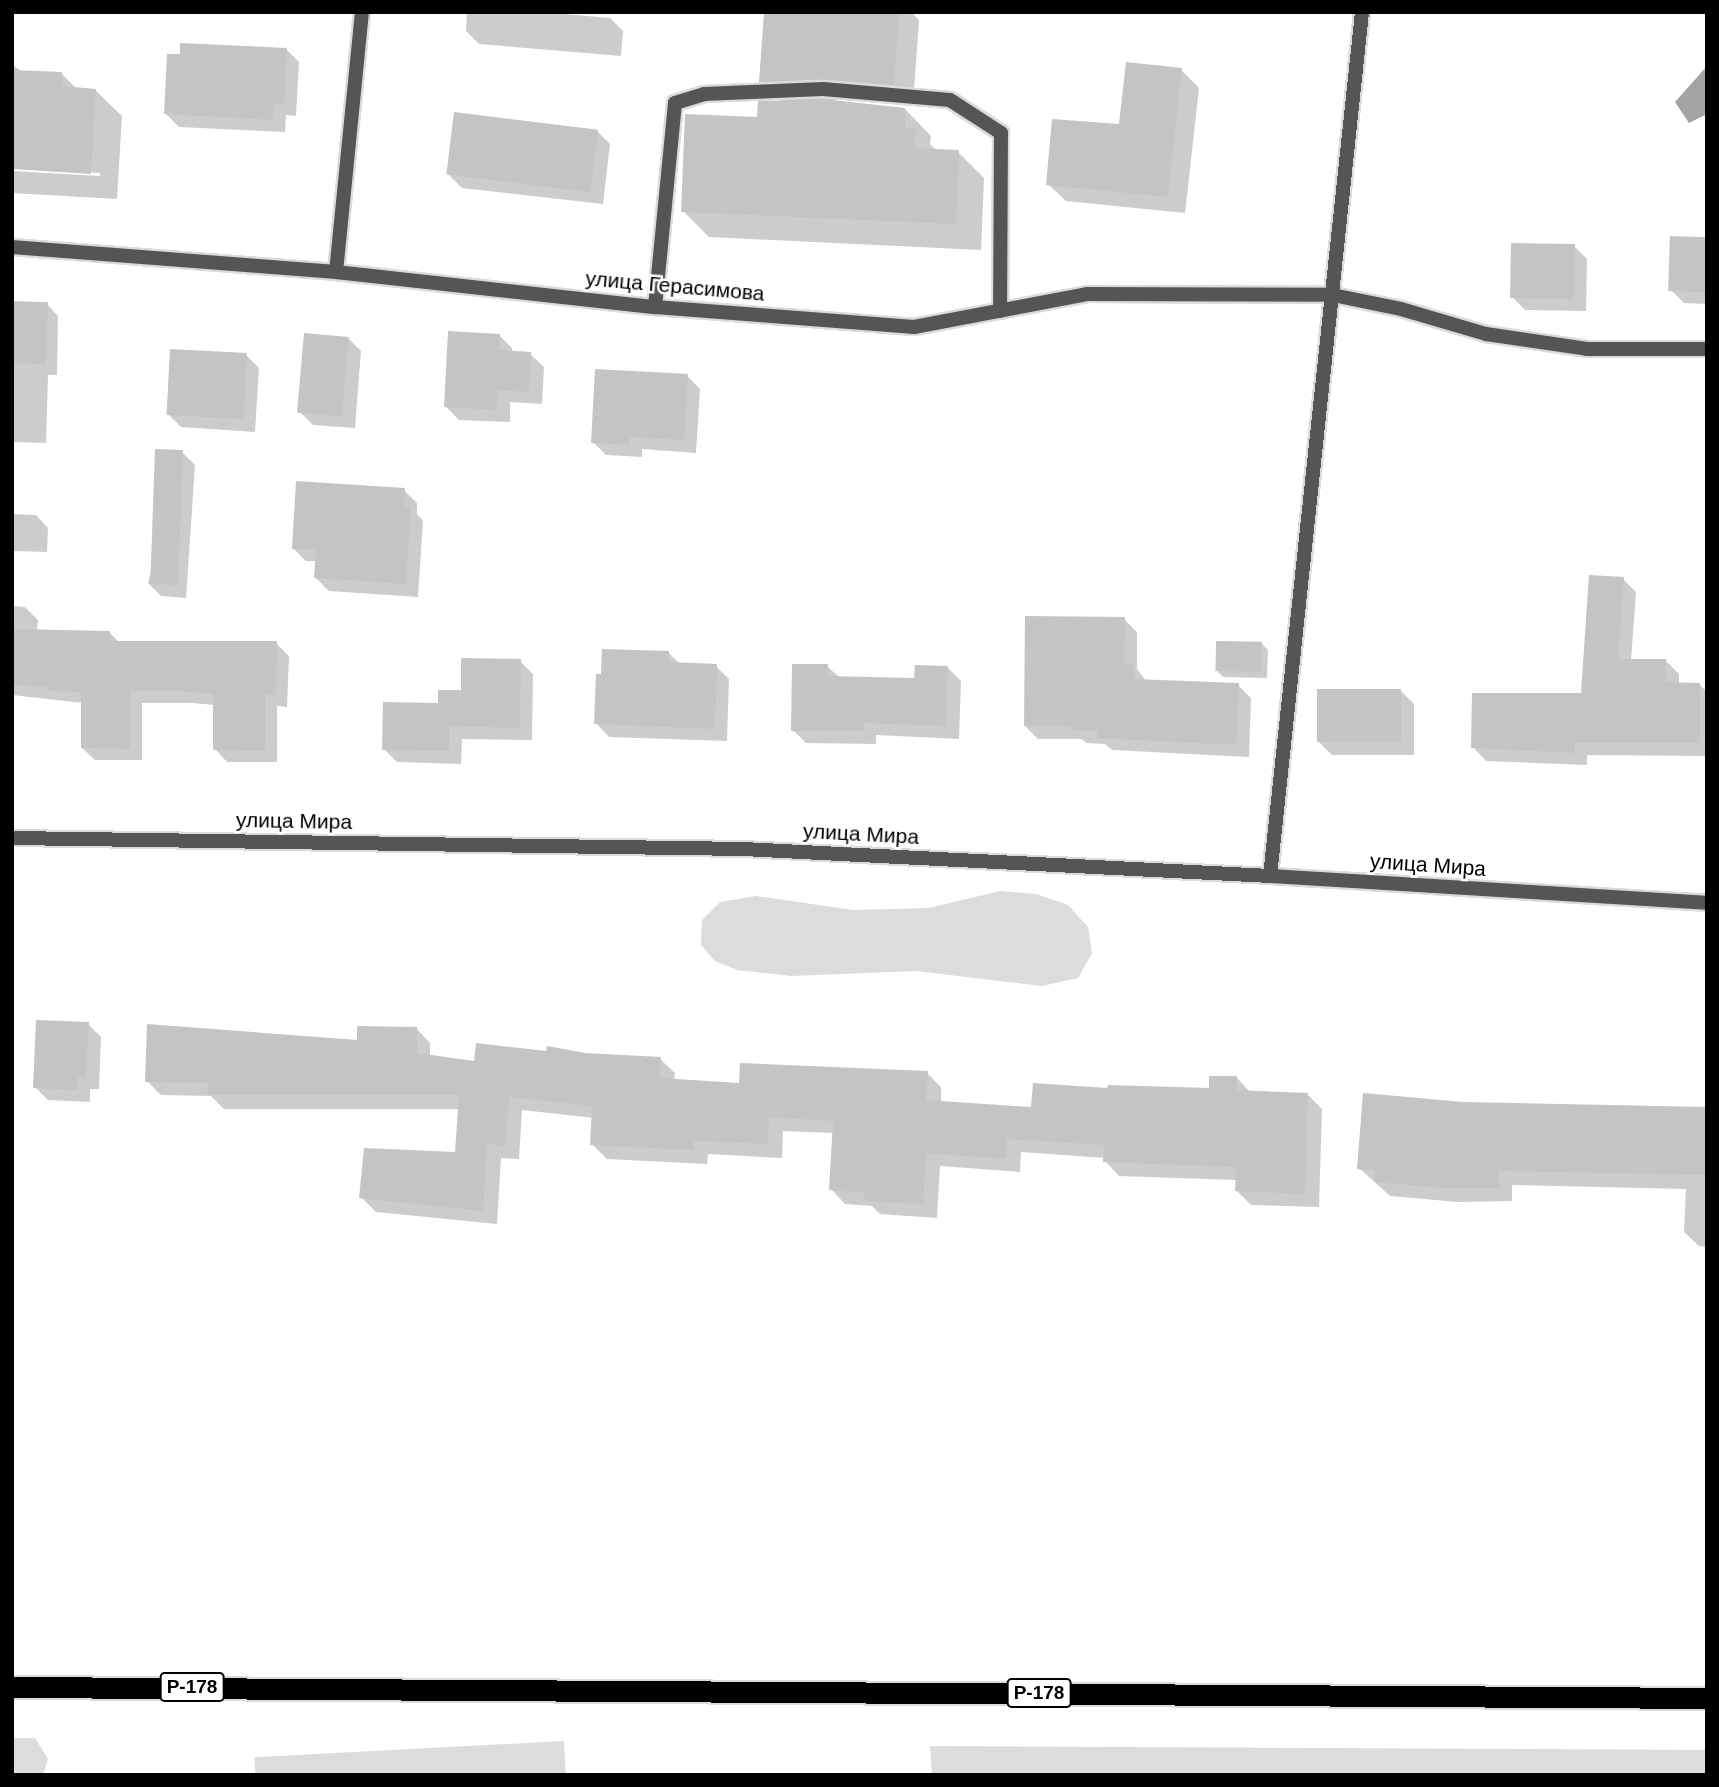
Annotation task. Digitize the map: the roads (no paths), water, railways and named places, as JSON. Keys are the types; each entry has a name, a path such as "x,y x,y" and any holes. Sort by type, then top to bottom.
{"highway":[{"name":"Р-178","path":"12,1686 1707,1698"}],"street":[{"path":"337,272 362,12"},
{"path":"1270,876 1362,12"},
{"path":"656,307 675,103 704,94 822,89 950,100 1001,133 1000,311"},
{"name":"улица Герасимова","path":"12,247 337,272 656,307 914,327 1087,294 1333,295 1401,309 1486,334 1587,349 1707,349"},
{"name":"улица Мира","path":"12,838 743,849 1270,876 1707,904"}]}
